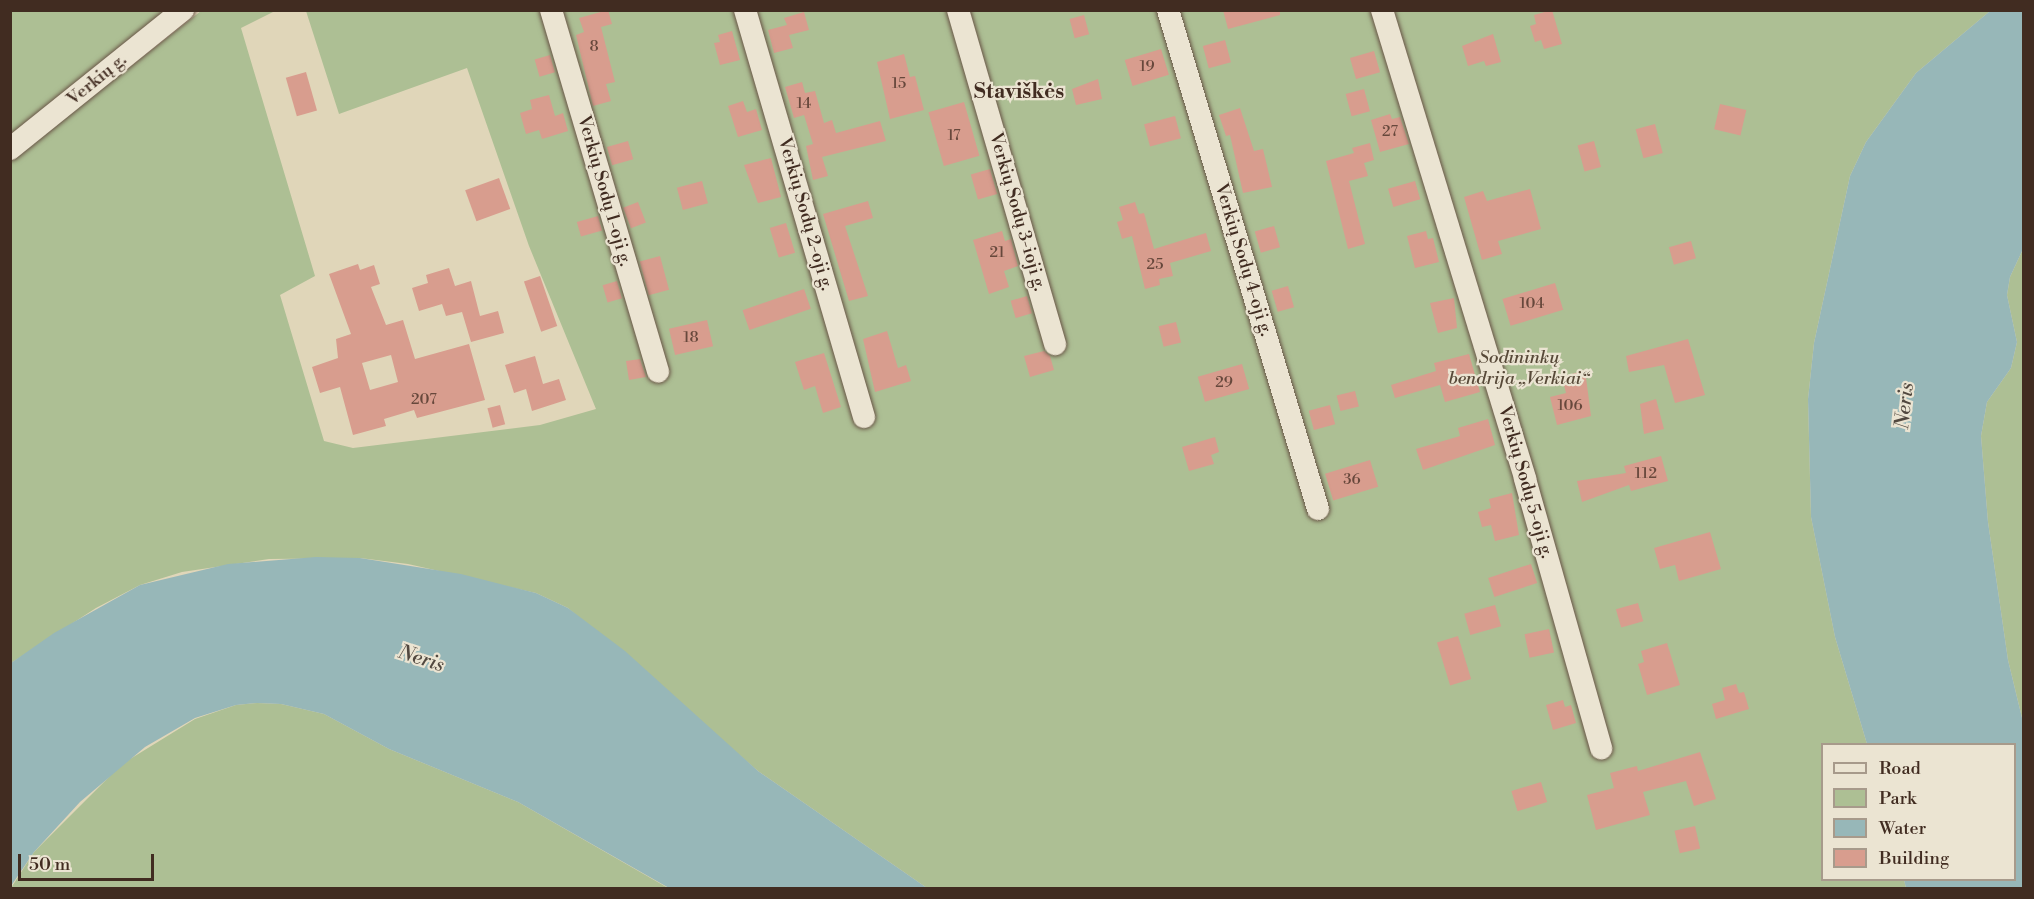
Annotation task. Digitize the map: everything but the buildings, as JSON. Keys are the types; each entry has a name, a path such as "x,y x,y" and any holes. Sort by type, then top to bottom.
{"street":[{"name":"Verkių g.","path":"10,149 157,20 183,10"},
{"name":"Verkių Sodų 1-oji g.","path":"551,10 658,371"},
{"name":"Verkių Sodų 2-oji g.","path":"745,10 864,417"},
{"name":"Verkių Sodų 3-ioji g.","path":"958,10 1055,344"},
{"name":"Verkių Sodų 4-oji g.","path":"1168,10 1318,509"},
{"name":"Verkių Sodų 5-oji g.","path":"1382,10 1525,479 1601,748"}],"green space":[{"path":"11,10 166,11 11,136"},
{"name":"Sodininkų bendrija „Verkiai“","path":"201,11 275,11 241,28 315,276 280,295 324,441 353,448 540,425 596,409 529,246 467,68 339,114 306,11 1990,11 1916,73 1866,142 1850,176 1814,343 1808,399 1811,517 1835,637 1867,743 1821,743 1821,881 1904,881 1906,888 927,888 758,771 568,608 536,593 408,564 360,558 269,559 182,572 140,585 96,608 11,663 11,161"},
{"path":"2023,249 2023,722 2008,660 1988,522 1981,436 1987,402 2011,368 2017,342 2007,295 2010,277"},
{"path":"281,704 324,714 389,749 518,802 668,888 11,888 34,852 122,764 195,719 236,705"}],"water":[{"name":"Neris","path":"1990,11 2024,11 2023,249 2010,277 2007,295 2017,342 2011,368 1987,402 1981,436 1988,522 2008,660 2023,722 2023,888 1906,888 1904,881 2016,881 2016,743 1867,743 1835,637 1811,517 1808,399 1814,343 1850,176 1866,142 1916,73"},
{"name":"Neris","path":"316,557 360,558 461,574 536,593 568,608 625,651 758,771 927,888 669,888 518,802 389,749 324,714 281,704 257,703 236,705 195,718 145,747 80,802 34,852 11,886 11,663 54,633 140,585 228,564"}],"district":[{"name":"Staviškės","path":"1019,92"}]}
